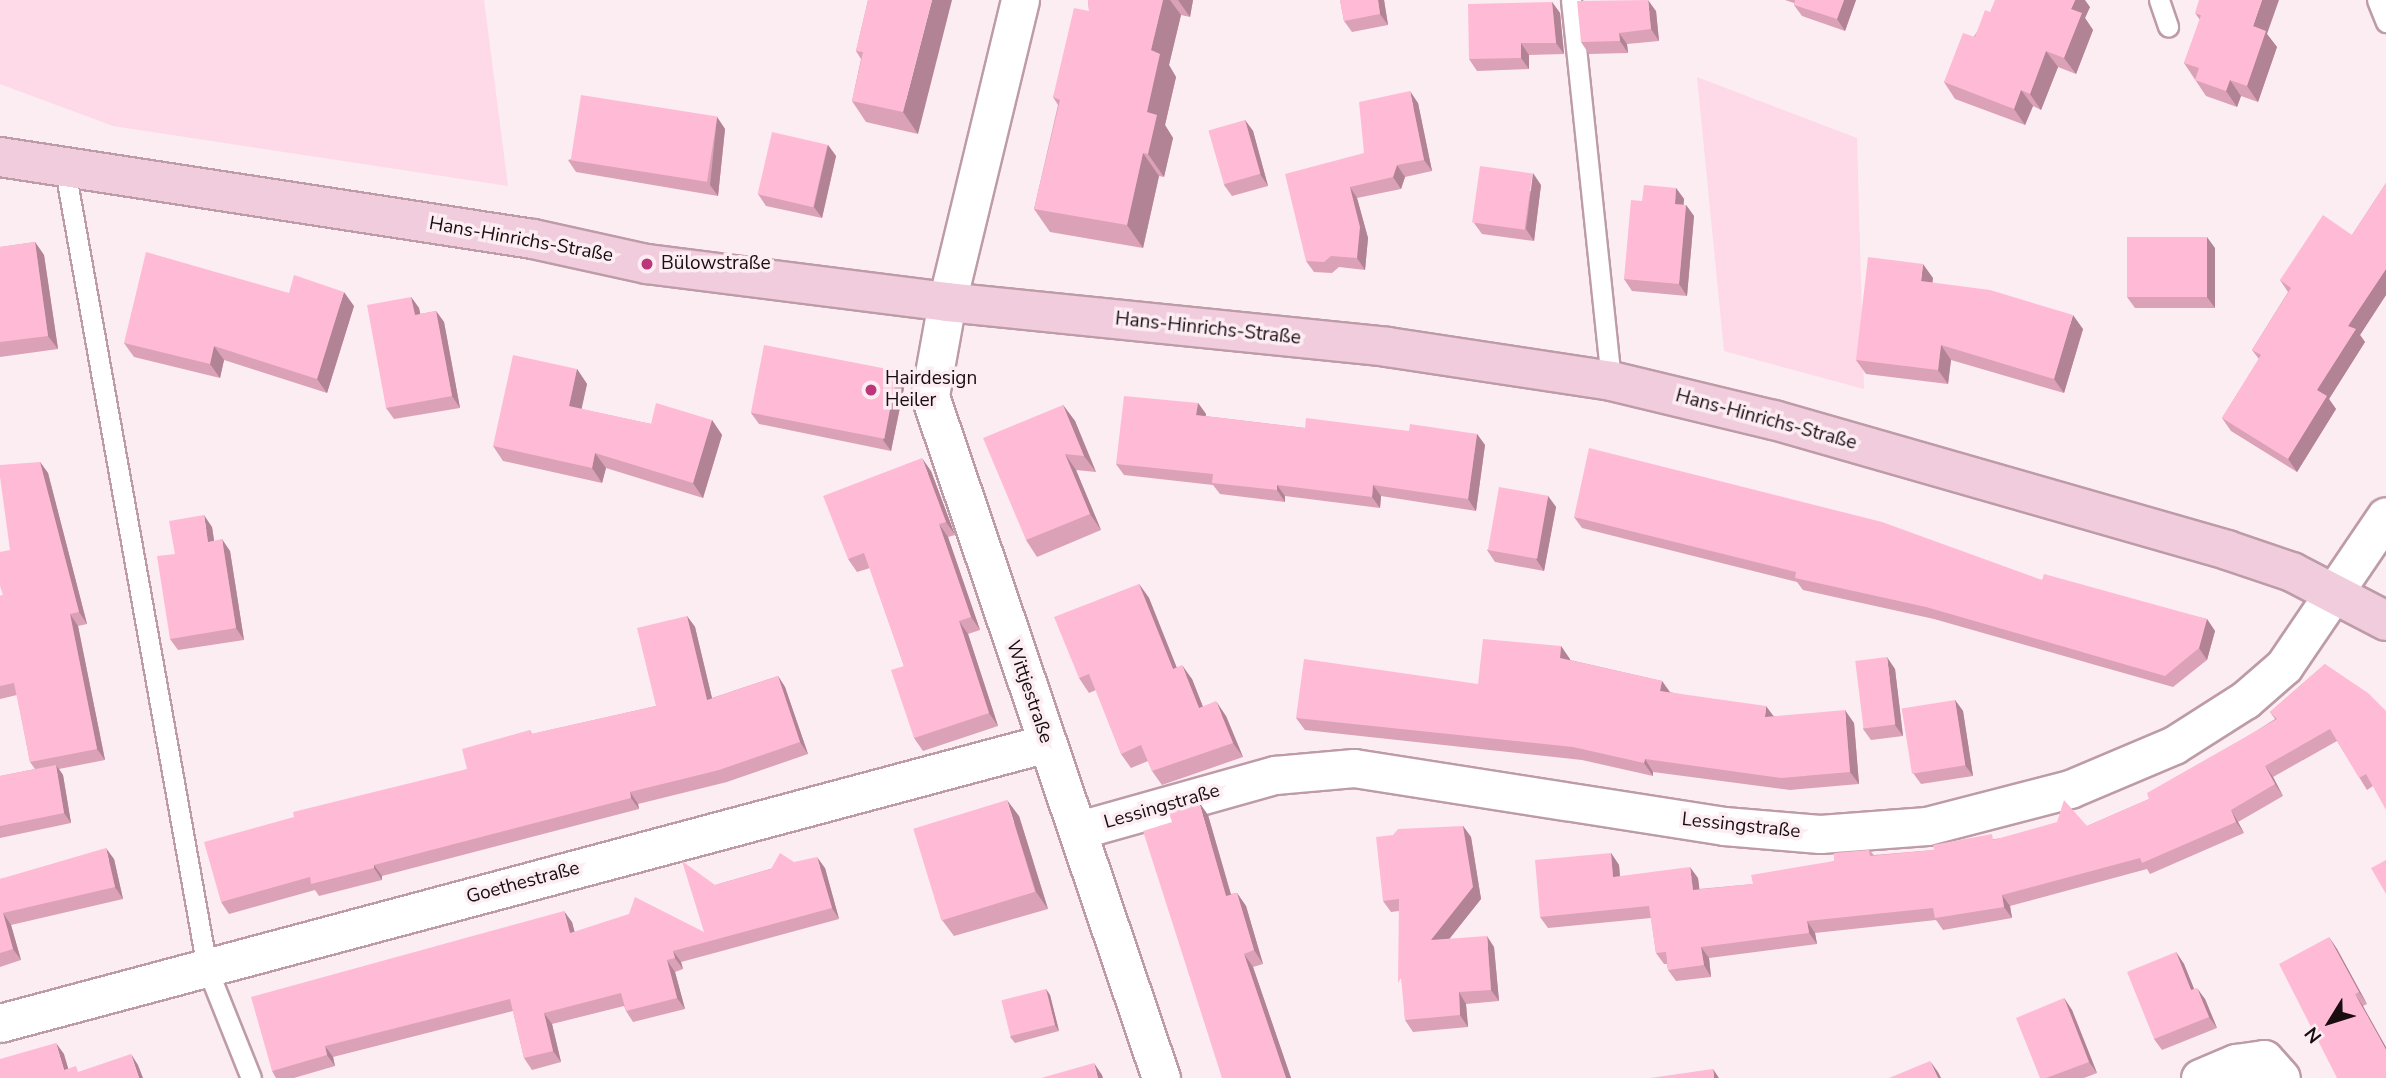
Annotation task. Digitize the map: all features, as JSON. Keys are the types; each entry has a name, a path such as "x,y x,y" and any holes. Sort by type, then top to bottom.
{"main road":[{"name":"Hans-Hinrichs-Straße","path":"0,157 65,170 533,239 647,264 947,302 1387,347 1611,381 1774,420 2172,533 2292,572 2336,592 2386,621"}],"street":[{"path":"947,302 1020,0"},
{"name":"Wittjestraße","path":"947,302 930,396 1161,1078"},
{"name":"Lessingstraße","path":"1079,830 1275,775 1354,768 1724,826 1821,834 1927,826 2070,789 2174,745 2245,700 2284,666 2386,516"},
{"name":"Goethestraße","path":"0,1023 1047,743"},
{"path":"2200,1078 2236,1063 2264,1059 2281,1078"}],"lane":[{"path":"1571,0 1611,381"},
{"path":"2159,0 2168,26"},
{"path":"2377,0 2386,22"},
{"path":"65,170 206,968 251,1078"}],"shaded area":[{"path":"0,0 484,0 508,186 113,126 0,84"},
{"path":"1697,77 1857,138 1864,389 1724,351"}],"building":[{"path":"868,0 932,0 903,112 852,101 863,52 856,51"},
{"path":"1088,0 1163,0 1151,50 1160,54 1147,112 1157,115 1148,154 1143,153 1127,225 1034,209 1060,100 1053,97 1074,8 1089,11"},
{"path":"1340,0 1378,0 1380,14 1344,21"},
{"path":"1648,0 1651,29 1619,33 1620,41 1581,42 1577,1"},
{"path":"1795,0 1844,0 1837,19 1794,5"},
{"path":"1995,0 2075,0 2071,9 2082,13 2064,58 2046,51 2030,94 2021,90 2014,109 1944,82 1963,33 1975,37 1985,10 1990,12"},
{"path":"2199,0 2262,0 2253,26 2266,31 2247,86 2230,80 2226,91 2195,80 2199,68 2184,63 2201,15 2195,13"},
{"path":"1552,2 1556,43 1521,43 1521,58 1469,59 1468,4"},
{"path":"1410,91 1424,160 1397,165 1393,177 1350,187 1360,227 1357,258 1331,256 1324,262 1306,261 1285,174 1364,153 1359,102"},
{"path":"581,95 717,117 707,182 571,160"},
{"path":"1245,120 1260,174 1224,184 1208,130"},
{"path":"772,132 828,145 813,207 758,194"},
{"path":"1480,166 1532,173 1525,230 1472,222"},
{"path":"2386,183 2386,269 2348,326 2356,329 2317,390 2327,396 2288,459 2222,418 2261,355 2252,350 2291,288 2280,280 2323,215 2352,235"},
{"path":"1644,185 1676,188 1675,204 1686,205 1679,284 1624,279 1631,200 1642,201"},
{"path":"2127,237 2207,237 2207,297 2127,297"},
{"path":"35,242 48,336 0,342 0,247"},
{"path":"146,252 289,293 294,275 344,292 317,379 214,346 210,364 124,343"},
{"path":"1868,257 1923,264 1921,281 1990,290 2073,315 2054,379 1941,345 1938,370 1856,360"},
{"path":"411,297 415,315 436,311 452,396 386,408 367,305"},
{"path":"764,345 898,371 884,439 751,413"},
{"path":"513,355 577,369 569,406 651,424 656,403 712,420 693,483 595,453 592,468 493,446"},
{"path":"1124,396 1198,403 1196,415 1305,428 1306,418 1409,431 1410,424 1477,434 1468,499 1373,485 1372,497 1277,485 1277,490 1212,483 1213,474 1116,464"},
{"path":"1063,405 1084,456 1065,454 1090,514 1026,540 983,438"},
{"path":"1589,448 1882,522 2042,580 2044,574 2207,619 2199,648 2165,676 1926,607 1795,578 1796,572 1574,517"},
{"path":"922,458 946,522 939,524 971,617 959,621 989,713 914,738 891,670 904,666 864,553 848,559 823,496"},
{"path":"40,462 79,612 70,614 97,749 30,762 14,683 0,686 0,596 3,595 0,586 0,552 10,550 0,465"},
{"path":"1499,487 1548,496 1537,559 1488,550"},
{"path":"204,515 208,542 222,539 236,628 170,639 157,556 175,554 169,521"},
{"path":"1139,584 1173,669 1182,665 1199,708 1216,701 1233,743 1152,771 1141,745 1121,754 1089,674 1079,678 1054,617"},
{"path":"687,616 707,700 778,676 800,742 719,770 630,792 631,798 311,884 310,877 221,902 204,842 294,817 293,812 467,769 462,749 530,730 531,734 656,706 637,628"},
{"path":"1483,639 1561,646 1560,658 1662,681 1660,691 1766,706 1765,717 1845,710 1850,772 1781,778 1645,759 1644,763 1573,747 1296,718 1304,659 1478,684"},
{"path":"1887,657 1895,724 1864,728 1855,661"},
{"path":"2325,664 2368,693 2386,711 2386,810 2366,774 2359,778 2330,729 2265,766 2275,784 2231,810 2236,822 2142,863 2140,858 2002,895 2004,907 1935,918 1933,908 1807,921 1809,933 1701,947 1704,965 1668,970 1666,952 1656,953 1649,906 1540,917 1535,860 1611,853 1613,877 1690,867 1693,890 1753,884 1751,875 1834,861 1834,853 1869,850 1870,856 1934,850 1933,845 1992,834 1993,840 2057,822 2064,800 2087,826 2149,799 2147,793 2277,719 2270,712"},
{"path":"1955,700 1965,765 1912,774 1902,708"},
{"path":"56,765 64,813 0,826 0,776"},
{"path":"1007,800 1035,892 941,920 913,829"},
{"path":"1199,802 1226,896 1237,893 1254,950 1244,954 1286,1078 1222,1078 1143,831 1172,822 1168,811"},
{"path":"1463,826 1473,887 1431,940 1487,936 1491,990 1459,992 1460,1015 1405,1020 1401,978 1398,983 1399,899 1383,901 1376,837 1393,835 1398,829"},
{"path":"106,848 115,887 3,913 13,949 0,953 0,879"},
{"path":"780,853 794,862 817,857 832,908 673,951 675,958 667,960 677,998 626,1011 621,993 544,1013 553,1051 524,1058 510,999 325,1046 327,1055 272,1071 251,997 564,911 570,933 629,914 635,897 704,932 682,861 715,885 771,869"},
{"path":"2386,860 2386,894 2371,868"},
{"path":"2329,937 2359,992 2355,994 2386,1050 2386,1078 2337,1078 2279,964"},
{"path":"2176,952 2191,990 2197,988 2209,1017 2154,1039 2127,972"},
{"path":"1046,989 1055,1025 1010,1036 1001,1000"},
{"path":"2064,998 2089,1062 2040,1078 2016,1018"},
{"path":"56,1043 64,1070 76,1066 78,1072 131,1054 139,1078 0,1078 0,1059"},
{"path":"1930,1061 1938,1078 1889,1078"},
{"path":"1094,1063 1098,1078 1041,1078"},
{"path":"1713,1069 1714,1078 1650,1078"}],"place":[{"name":"Bülowstraße","path":"647,264"},
{"name":"Hairdesign Heiler","path":"871,390"}]}
